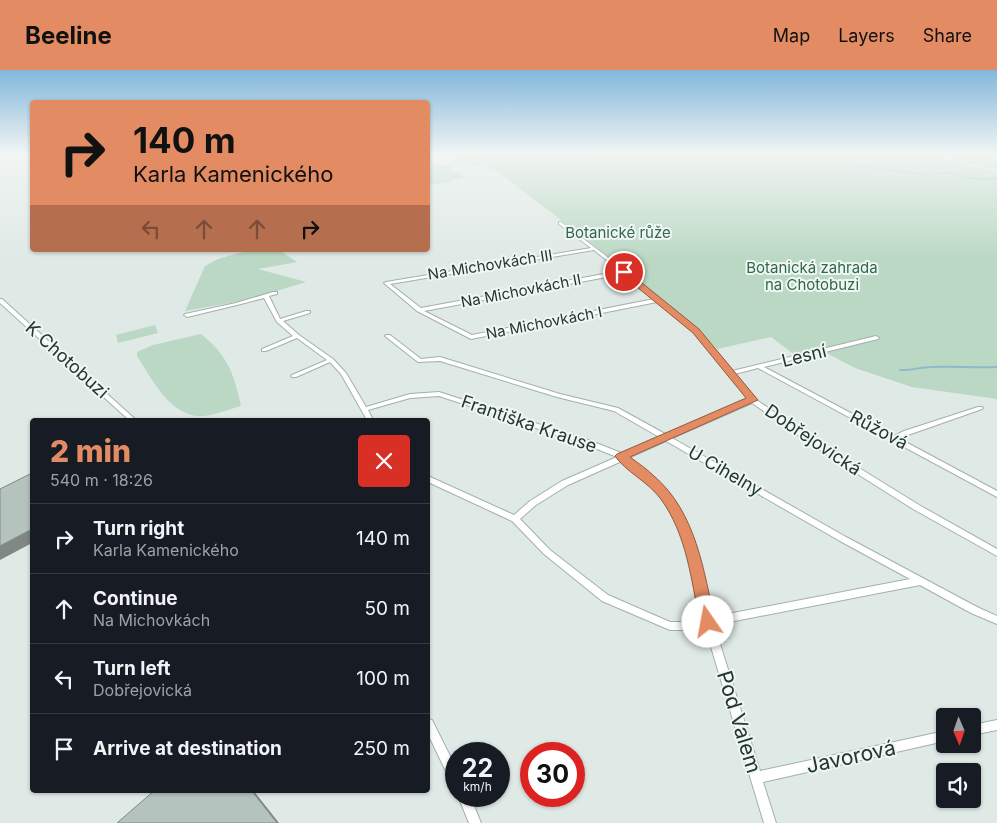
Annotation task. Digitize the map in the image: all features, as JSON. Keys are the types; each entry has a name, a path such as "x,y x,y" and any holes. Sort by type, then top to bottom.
{"street":[{"name":"Dobřejovická","path":"560,223 595,248 696,331 753,400 820,447 916,507 997,553"},
{"name":"Na Michovkách Ⅲ","path":"386,283 595,248"},
{"name":"Na Michovkách Ⅱ","path":"419,310 624,272"},
{"name":"Na Michovkách Ⅰ","path":"386,283 419,310 446,326 471,337 658,300"},
{"path":"187,315 275,293"},
{"path":"266,296 279,321 331,360 343,373 369,418"},
{"name":"K Chotobuzi","path":"0,300 131,418"},
{"path":"279,321 308,312"},
{"path":"264,350 297,336"},
{"name":"U Cihelny","path":"388,336 420,361 440,360 559,396 616,408 844,539 974,610 997,620"},
{"name":"Lesní","path":"731,373 876,338"},
{"path":"294,376 331,360"},
{"name":"Růžová","path":"760,367 997,494"},
{"name":"Františka Krause","path":"365,409 407,396 423,393 439,394 589,442 621,456 651,480 665,495 675,511 693,551 708,622"},
{"path":"515,519 533,503 565,483 621,456 668,438 753,400"},
{"path":"894,439 906,433 980,408"},
{"path":"430,480 515,519 547,552 605,598 670,626 688,626 921,581"},
{"name":"Pod Valem","path":"708,622 770,823"},
{"path":"981,728 997,725"},
{"path":"430,728 445,758"},
{"name":"Javorová","path":"756,778 936,738"},
{"path":"468,807 475,823"}],"green space":[{"name":"Botanická zahrada na Chotobuzi","path":"521,189 997,189 997,399 912,387 855,368 819,349 795,355 771,337 717,349 698,329 621,266"},
{"path":"243,252 282,252 297,262 258,269 306,282 247,300 185,311 205,266 218,259"},
{"path":"155,325 158,333 118,343 116,335"},
{"path":"201,334 217,349 228,366 241,406 203,416 181,411 156,386 137,356 137,352 153,345"}],"building":[{"path":"30,474 30,530 0,546 0,489"},
{"path":"152,793 253,793 277,823 117,823"}],"waterway":[{"path":"900,370 931,367 997,367"}],"route":[{"path":"624,272 696,331 753,400 668,438 621,456 651,480 665,495 675,511 693,551 708,622"}],"park label":[{"name":"Botanické růže","path":"618,233"}]}
